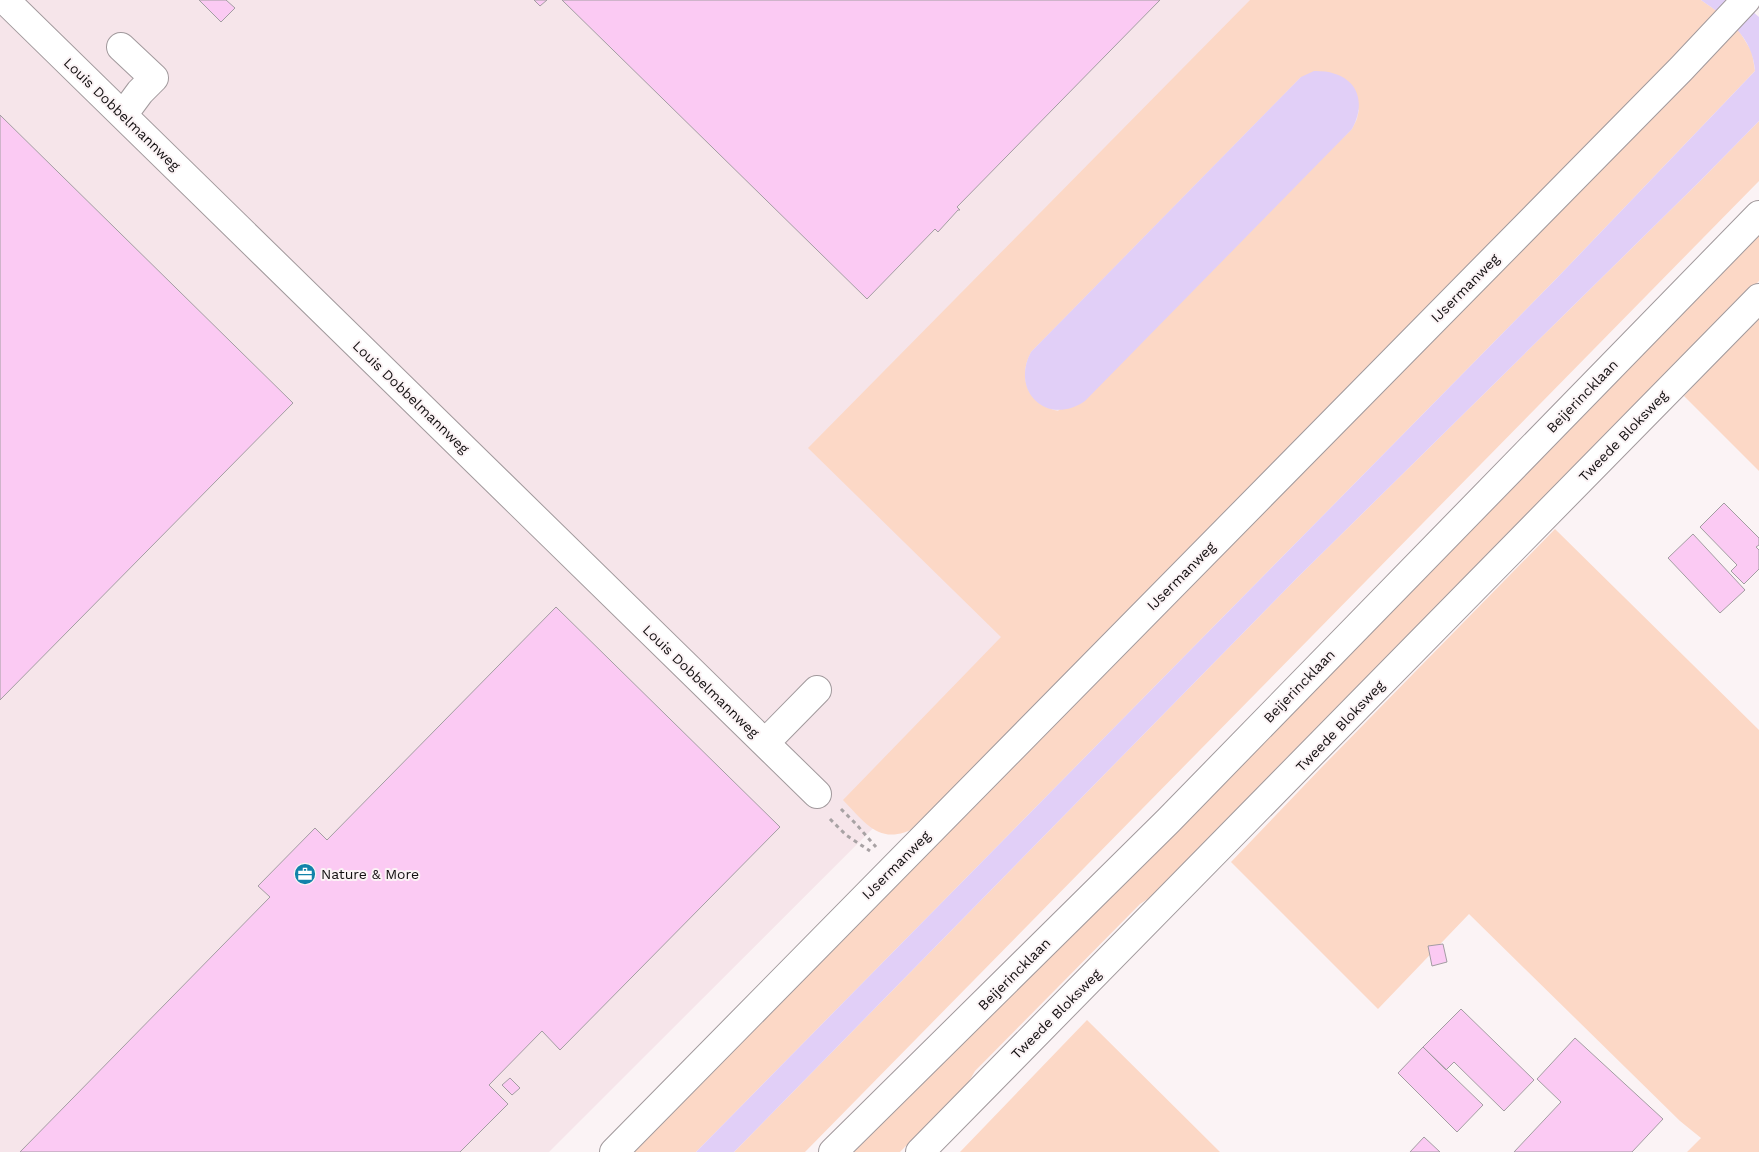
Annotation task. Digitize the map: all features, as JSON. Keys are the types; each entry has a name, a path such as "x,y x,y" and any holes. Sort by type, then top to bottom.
{"street":[{"name":"Louis Dobbelmannweg","path":"5,0 817,794"},
{"name":"IJsermanweg","path":"614,1152 1746,0"},
{"path":"121,47 154,78 140,92 123,115"},
{"name":"Beijerincklaan","path":"833,1152 1168,821 1759,215"},
{"name":"Tweede Bloksweg","path":"920,1152 1759,298"},
{"path":"764,743 817,690"}],"path":[{"path":"817,794 829,818 846,835 893,868"},
{"path":"817,794 840,808 893,868"}],"shaded area":[{"path":"0,0 1514,0 1616,86 549,1152 0,1152"},
{"path":"1250,0 1701,0 1717,11 1705,26 919,826 906,832 885,834 876,831 843,800 1001,637 808,448","holes":["1301,77 1359,110 1352,129 1058,411 1039,403 1033,397 1025,381 1025,371 1031,352"]},
{"path":"1701,0 1739,0 1759,17 1759,121 1297,578 734,1152 696,1152 1556,279 1755,71 1753,59 1744,38 1729,21"},
{"path":"1738,29 1752,52 1755,71 1556,279 696,1152 630,1152"},
{"path":"1314,71 1338,75 1354,87 1358,95 1359,105 1352,129 1085,401 1071,408 1058,410 1046,407 1036,401 1029,391 1025,380 1026,366 1031,352 1301,77"},
{"path":"1759,121 1759,181 805,1152 734,1152 1297,578"},
{"path":"1759,230 1759,281 1157,893 1140,904 975,1071 968,1083 900,1152 854,1152"},
{"path":"1759,316 1759,471 1684,396"},
{"path":"1555,529 1759,730 1759,1152 1687,1152 1701,1138 1680,1121 1469,914 1378,1009 1231,862"},
{"path":"1087,1020 1220,1152 960,1152"}],"building":[{"path":"199,0 226,0 235,8 221,22"},
{"path":"534,0 547,0 540,6"},
{"path":"562,0 1160,0 957,207 960,210 938,232 935,229 867,299"},
{"path":"0,115 293,403 0,700"},
{"path":"1724,503 1759,538 1759,545 1756,547 1759,550 1759,569 1744,584 1731,571 1737,565 1700,527"},
{"path":"1693,534 1745,590 1720,613 1668,558"},
{"path":"556,607 780,827 560,1050 542,1031 489,1085 508,1104 460,1152 20,1152 270,897 258,886 315,828 327,840"},
{"path":"1443,944 1447,962 1432,966 1428,946"},
{"path":"1461,1009 1534,1080 1504,1111 1454,1062 1446,1070 1423,1047"},
{"path":"1575,1038 1663,1119 1632,1152 1514,1152 1561,1102 1537,1079"},
{"path":"1423,1047 1483,1105 1457,1132 1398,1073"},
{"path":"510,1078 520,1088 512,1095 502,1085"},
{"path":"1424,1137 1440,1152 1410,1152"}],"place":[{"name":"Nature & More","path":"305,874"}]}
